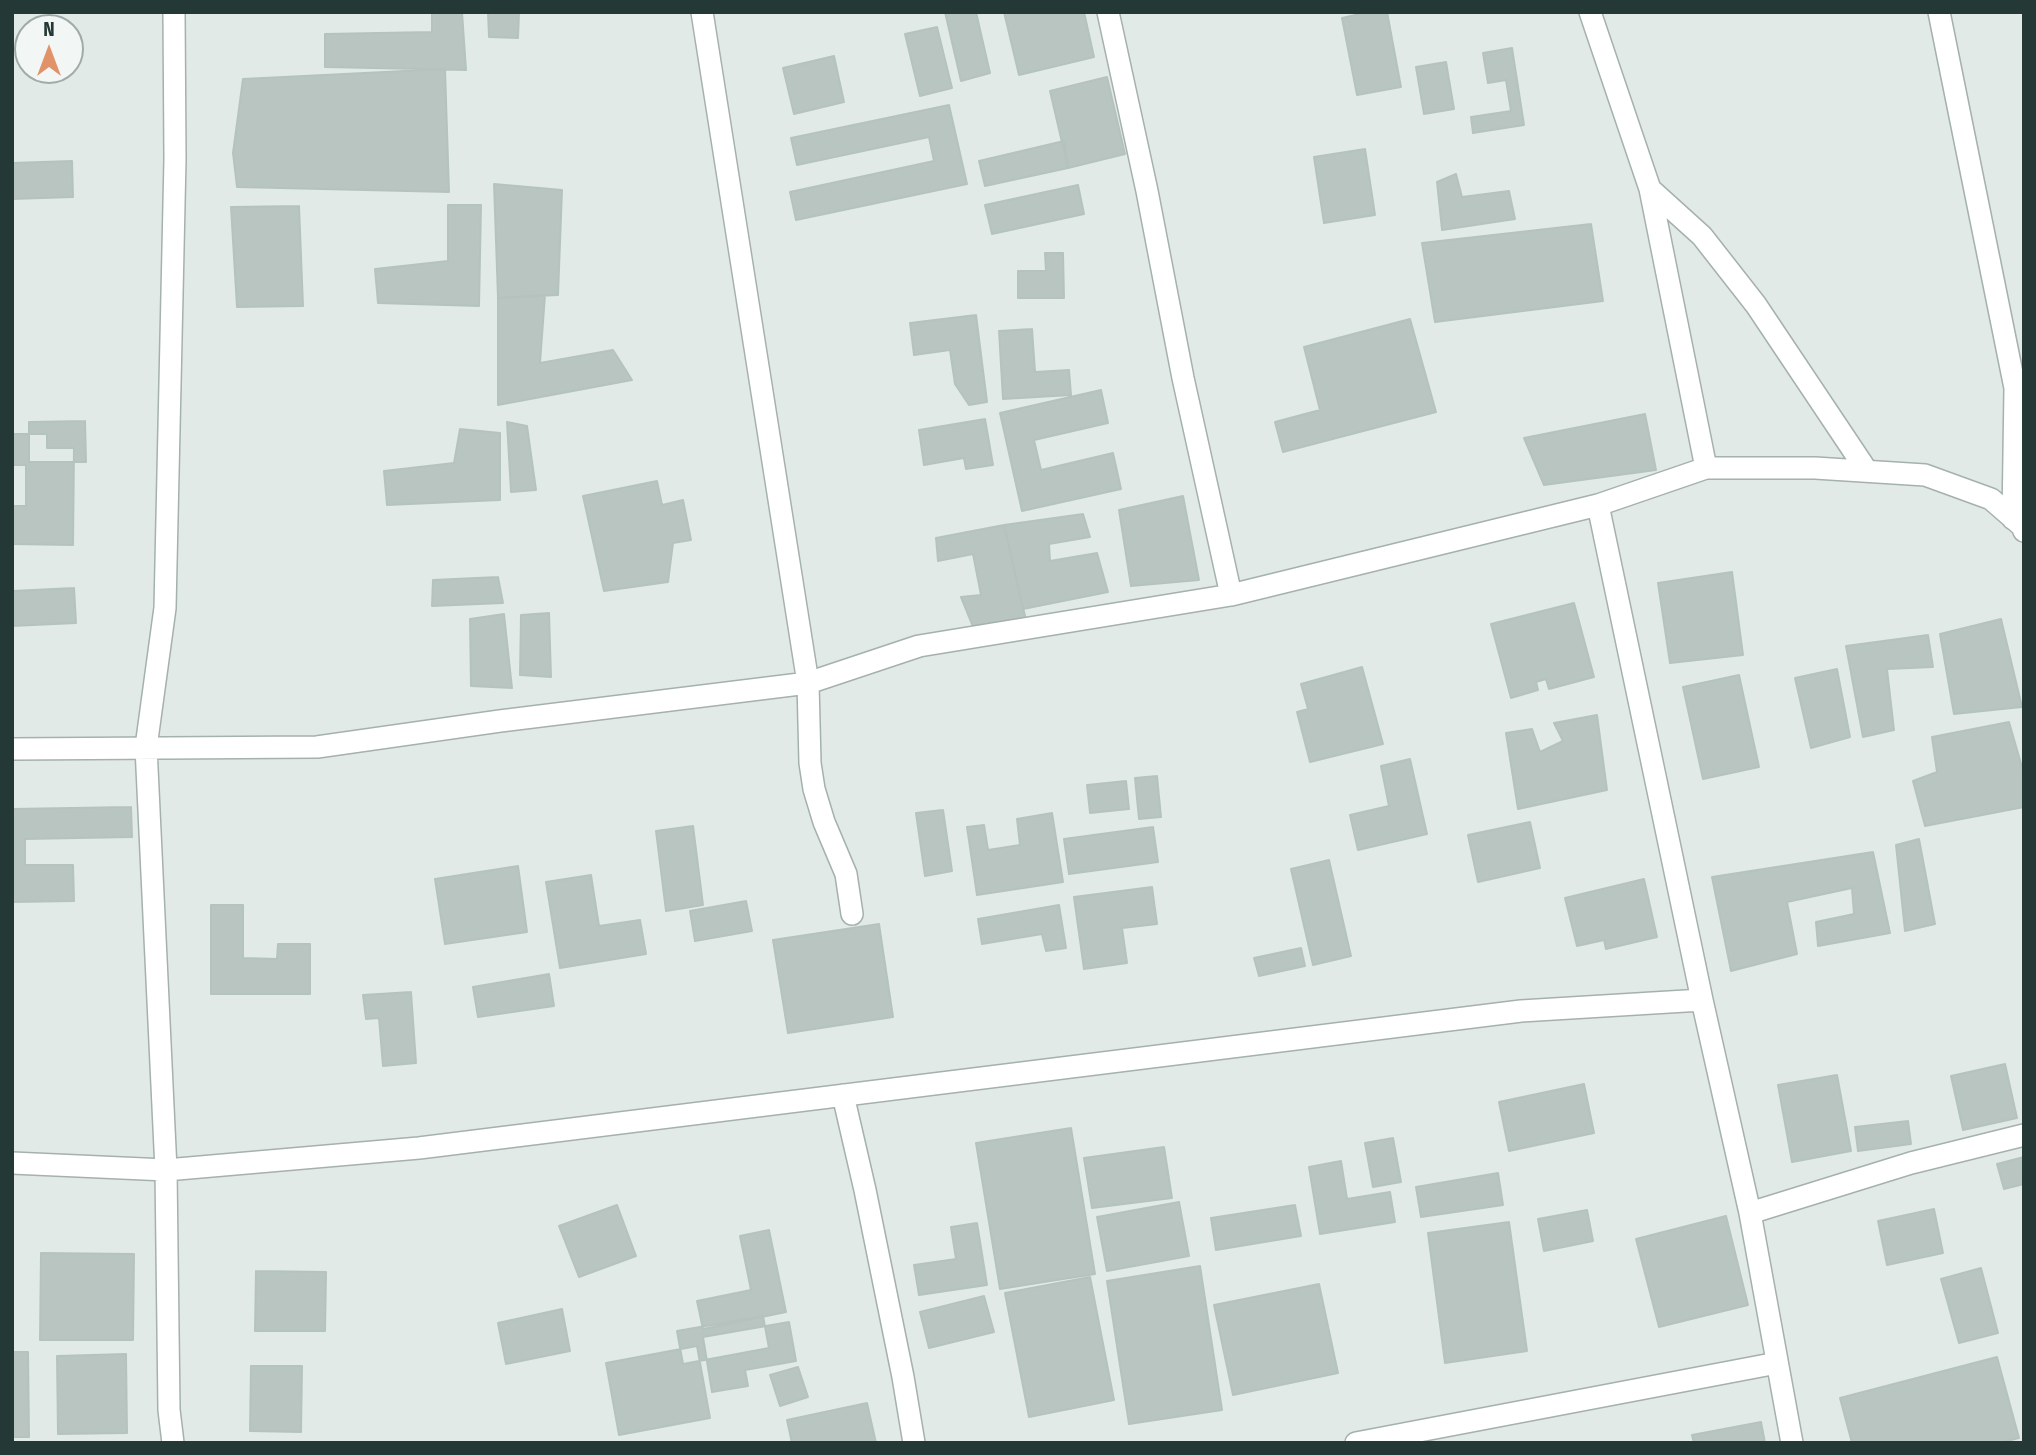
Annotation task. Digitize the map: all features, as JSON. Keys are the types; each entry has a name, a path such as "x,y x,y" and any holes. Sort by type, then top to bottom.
{"street":[{"path":"173,1443 169,1410 166,1170 146,747 165,608 174,172 174,12"},
{"path":"702,12 808,683 810,763 814,789 824,822 846,873 852,914"},
{"path":"1108,12 1147,191 1183,379 1231,595"},
{"path":"1590,12 1650,189 1706,468"},
{"path":"1939,12 2015,388 2019,525"},
{"path":"1650,189 1702,236 1756,305 1867,471"},
{"path":"12,749 317,747 513,719 808,683 919,646 1231,595 1598,505 1706,468 1815,468 1925,475 1991,499 2019,525"},
{"path":"1598,505 1702,1000 1750,1213 1792,1443"},
{"path":"12,1163 166,1170 419,1148 1521,1011 1702,1000"},
{"path":"843,1095 865,1190 914,1443"},
{"path":"1750,1213 1911,1163 2024,1135"},
{"path":"1356,1443 1777,1363"}],"building":[{"path":"432,12 462,12 466,70 325,67 325,34 432,32"},
{"path":"488,12 519,12 518,38 489,37"},
{"path":"945,12 976,12 990,73 961,81"},
{"path":"1004,12 1084,12 1094,57 1019,75"},
{"path":"1369,12 1387,12 1401,87 1357,95 1342,18"},
{"path":"937,27 952,88 920,96 905,34"},
{"path":"1512,48 1524,125 1473,133 1471,117 1511,111 1506,80 1488,83 1483,53"},
{"path":"834,56 844,102 794,114 783,68"},
{"path":"1446,62 1454,109 1424,114 1416,67"},
{"path":"445,69 449,192 237,187 233,153 243,79"},
{"path":"1107,77 1125,154 1068,168 1050,91"},
{"path":"949,105 967,184 796,220 790,192 934,161 929,137 797,165 791,138"},
{"path":"1064,141 1068,168 985,186 979,161"},
{"path":"1365,149 1375,215 1324,223 1314,157"},
{"path":"72,161 73,197 12,199 12,163"},
{"path":"1456,174 1462,197 1509,191 1515,219 1442,230 1437,182"},
{"path":"494,184 562,190 558,295 498,298"},
{"path":"1078,185 1084,214 992,234 985,205"},
{"path":"448,205 481,205 479,306 378,303 375,269 448,261"},
{"path":"299,206 303,306 237,307 231,207"},
{"path":"1591,224 1603,301 1435,322 1422,243"},
{"path":"1045,253 1063,253 1064,298 1018,298 1018,271 1046,271"},
{"path":"545,295 540,363 613,350 632,380 498,405 498,298"},
{"path":"976,315 987,402 969,405 955,384 950,350 914,355 910,323"},
{"path":"1410,319 1436,412 1283,452 1275,422 1320,410 1304,347"},
{"path":"1032,329 1035,372 1069,370 1071,395 1003,399 999,331"},
{"path":"1101,390 1108,423 1034,440 1041,470 1113,453 1121,489 1022,511 1000,413"},
{"path":"1645,414 1656,470 1544,485 1524,438"},
{"path":"985,419 993,465 966,469 964,458 924,465 919,430"},
{"path":"85,421 86,462 29,462 29,422"},
{"path":"507,422 527,426 536,490 511,492"},
{"path":"460,429 500,433 500,500 387,505 384,471 454,463"},
{"path":"12,434 47,434 47,448 74,448 73,545 12,544 12,506 26,506 26,465 12,465"},
{"path":"657,481 662,505 683,500 691,540 673,543 668,582 604,591 583,496"},
{"path":"1183,496 1199,580 1131,586 1119,510"},
{"path":"1083,514 1090,537 1049,544 1050,561 1097,553 1108,592 1023,609 1004,525"},
{"path":"1004,525 1028,629 976,634 961,597 981,595 973,554 938,561 936,538"},
{"path":"1732,572 1743,655 1670,663 1658,583"},
{"path":"498,577 503,603 432,606 433,580"},
{"path":"74,588 76,623 12,626 12,591"},
{"path":"1574,603 1594,677 1549,689 1546,679 1536,682 1538,690 1511,698 1491,624"},
{"path":"549,613 551,677 520,675 521,615"},
{"path":"504,614 512,688 471,686 470,619"},
{"path":"2001,619 2022,707 1954,714 1940,634"},
{"path":"1928,635 1933,667 1887,669 1894,730 1863,737 1846,646"},
{"path":"1362,667 1383,744 1310,762 1297,712 1308,709 1301,684"},
{"path":"1837,669 1850,737 1811,748 1795,678"},
{"path":"1739,675 1759,767 1703,779 1683,687"},
{"path":"1597,715 1607,790 1518,809 1506,733 1532,729 1540,752 1563,741 1554,723"},
{"path":"2009,722 2024,774 2024,807 1925,826 1913,781 1937,772 1932,737"},
{"path":"1410,759 1427,834 1358,850 1350,815 1389,806 1381,766"},
{"path":"1157,776 1161,817 1139,819 1135,778"},
{"path":"1126,781 1129,809 1090,813 1087,785"},
{"path":"131,807 132,837 25,839 25,865 73,865 74,901 12,902 12,809"},
{"path":"943,810 952,871 925,876 916,813"},
{"path":"1052,813 1063,882 977,895 967,827 984,825 988,850 1020,845 1017,819"},
{"path":"1530,822 1540,868 1478,882 1468,835"},
{"path":"693,826 703,905 666,911 656,831"},
{"path":"1153,827 1158,862 1069,874 1064,839"},
{"path":"1919,839 1935,924 1905,931 1896,845"},
{"path":"1873,852 1890,933 1818,946 1816,922 1854,914 1852,888 1787,902 1797,954 1731,971 1712,877"},
{"path":"1329,860 1351,956 1313,965 1291,869"},
{"path":"518,866 527,932 445,944 435,879"},
{"path":"591,875 599,926 640,920 646,954 560,968 546,882"},
{"path":"1644,879 1657,937 1606,949 1604,940 1577,946 1565,898"},
{"path":"1152,887 1157,924 1122,928 1127,963 1084,969 1074,897"},
{"path":"746,901 752,931 695,941 690,911"},
{"path":"211,905 243,905 243,958 277,959 278,944 310,944 310,994 211,994"},
{"path":"1059,905 1066,948 1046,951 1042,934 982,944 978,919"},
{"path":"879,924 893,1017 788,1033 773,940"},
{"path":"1301,948 1305,966 1259,976 1254,958"},
{"path":"549,974 554,1006 478,1017 473,987"},
{"path":"411,992 416,1063 383,1066 379,1018 366,1019 363,995"},
{"path":"2005,1064 2017,1118 1963,1130 1951,1076"},
{"path":"1837,1075 1851,1151 1792,1162 1778,1085"},
{"path":"1584,1084 1594,1133 1509,1151 1499,1102"},
{"path":"1908,1121 1911,1144 1858,1151 1855,1127"},
{"path":"1071,1128 1095,1274 1000,1289 976,1143"},
{"path":"1393,1138 1401,1182 1373,1187 1365,1143"},
{"path":"1164,1147 1172,1198 1092,1208 1084,1158"},
{"path":"2024,1157 2024,1184 2004,1189 1997,1164"},
{"path":"1341,1161 1347,1199 1390,1192 1395,1222 1320,1234 1309,1167"},
{"path":"1498,1173 1503,1205 1421,1217 1416,1187"},
{"path":"1179,1202 1189,1256 1107,1271 1097,1217"},
{"path":"617,1205 636,1256 579,1277 559,1226"},
{"path":"1295,1205 1301,1236 1216,1250 1211,1218"},
{"path":"1934,1209 1943,1253 1887,1265 1878,1221"},
{"path":"1587,1210 1593,1241 1544,1251 1538,1219"},
{"path":"1726,1216 1748,1305 1659,1327 1636,1239"},
{"path":"1509,1222 1527,1351 1445,1363 1428,1233"},
{"path":"977,1223 987,1285 919,1295 914,1265 956,1259 951,1227"},
{"path":"769,1230 786,1312 703,1329 697,1301 751,1290 740,1236"},
{"path":"41,1253 134,1254 133,1340 40,1340"},
{"path":"1200,1266 1222,1410 1129,1424 1107,1281"},
{"path":"1981,1268 1998,1333 1959,1343 1941,1279"},
{"path":"256,1271 326,1272 325,1331 255,1331"},
{"path":"1090,1277 1114,1400 1029,1417 1005,1293"},
{"path":"1319,1284 1338,1373 1233,1395 1214,1305"},
{"path":"984,1296 994,1332 929,1348 920,1312"},
{"path":"562,1309 570,1351 506,1364 498,1323"},
{"path":"763,1316 769,1348 683,1364 677,1331"},
{"path":"789,1322 796,1361 745,1370 748,1386 712,1392 703,1337"},
{"path":"697,1346 710,1418 619,1435 606,1363"},
{"path":"12,1352 28,1352 29,1437 12,1437"},
{"path":"126,1354 127,1433 58,1434 57,1356"},
{"path":"1997,1357 2019,1438 1999,1443 1852,1443 1840,1398"},
{"path":"251,1366 302,1366 301,1432 250,1431"},
{"path":"798,1367 808,1397 780,1406 770,1375"},
{"path":"867,1403 876,1443 792,1443 787,1420"},
{"path":"1761,1422 1765,1443 1694,1443 1692,1435"}]}
